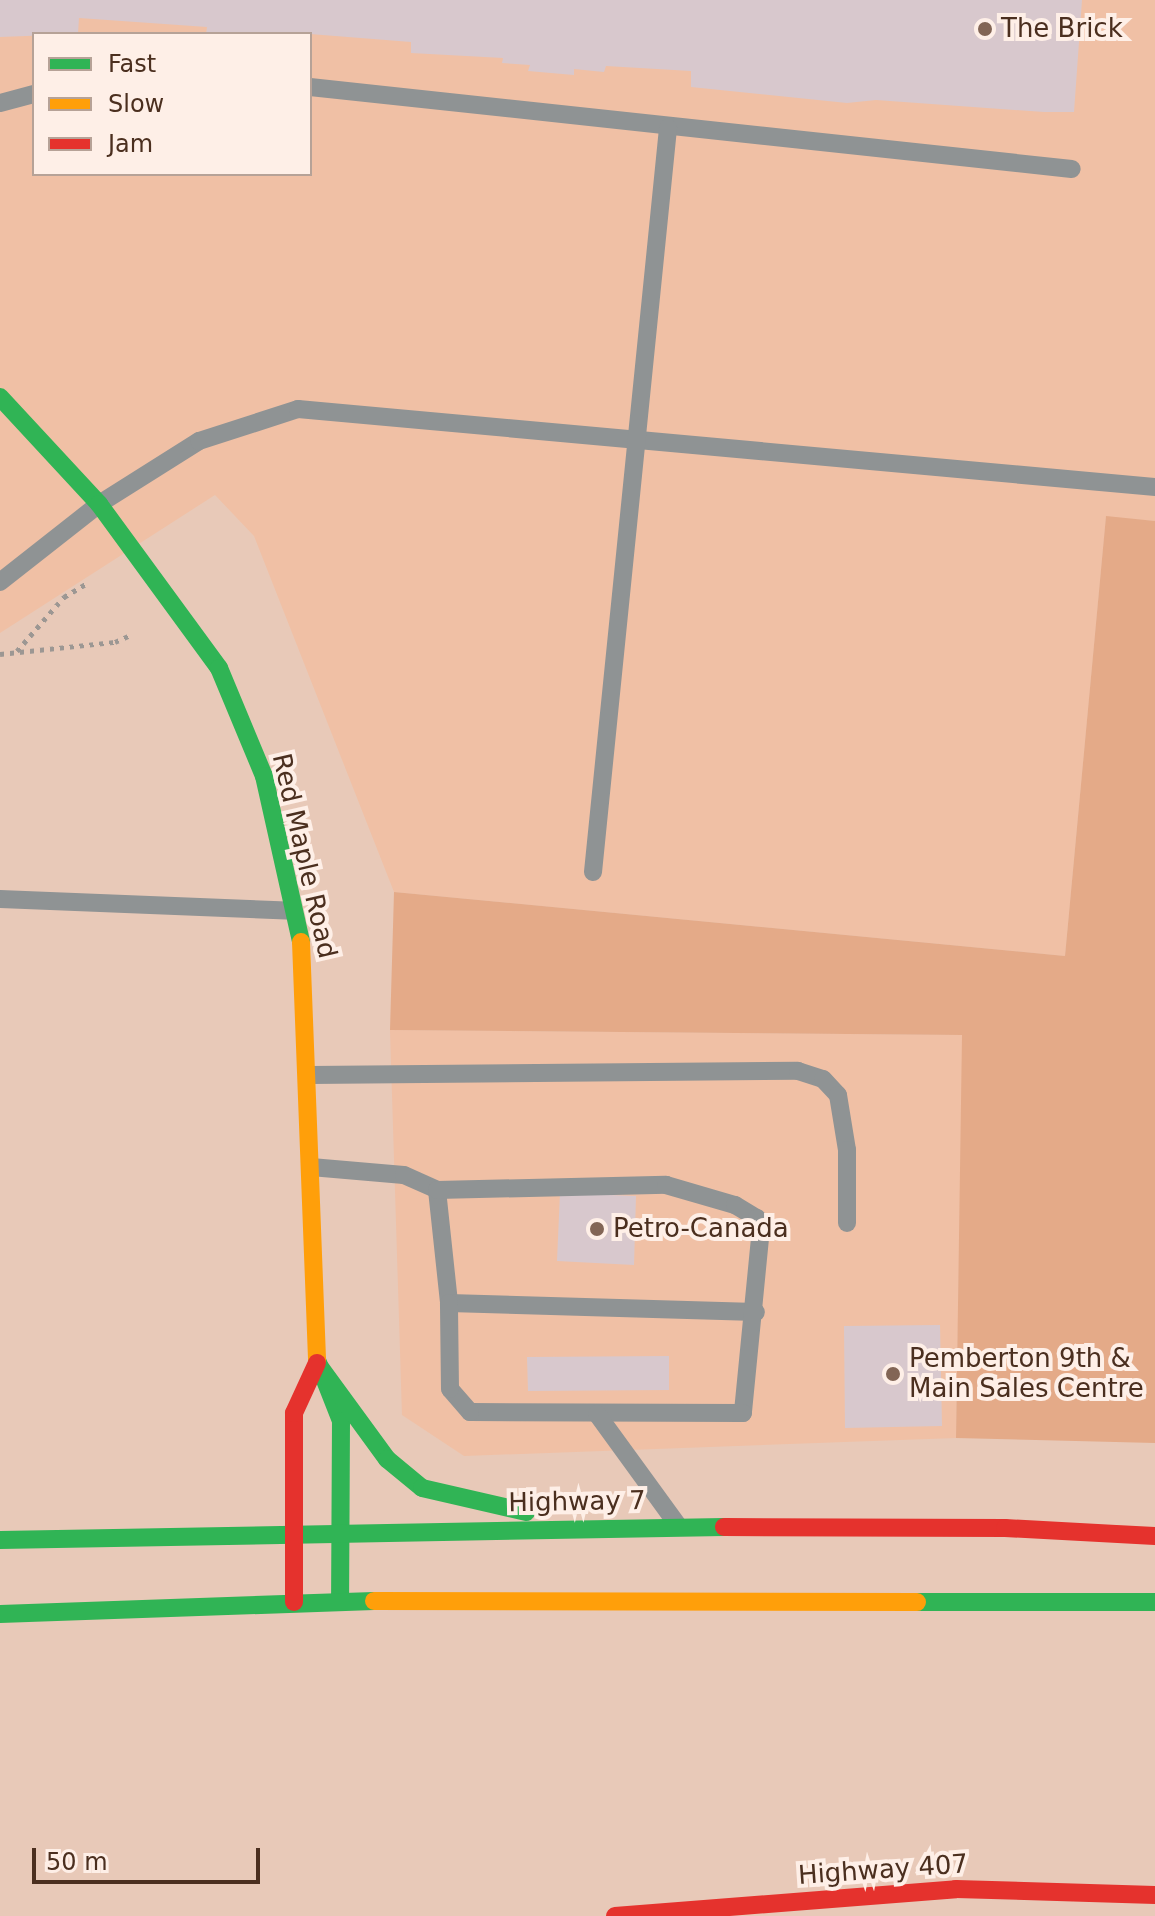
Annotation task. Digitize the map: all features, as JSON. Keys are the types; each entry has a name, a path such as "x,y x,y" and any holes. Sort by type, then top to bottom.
{"main road":[{"name":"Red Maple Road","path":"0,397 99,504 219,668 264,776 303,953 310,1075 317,1363 341,1421 340,1601"},
{"name":"Red Maple Road","path":"294,1602 294,1413 317,1363"},
{"path":"317,1363 387,1459 422,1488 591,1527"},
{"name":"Highway 7","path":"0,1540 591,1527 1005,1528 1146,1536"},
{"path":"0,1614 340,1601 993,1599 1155,1602"},
{"name":"Highway 407","path":"615,1916 956,1889 1155,1895"}],"lane":[{"path":"312,87 668,128 1072,169"},
{"path":"0,103 32,95"},
{"path":"593,872 668,128"},
{"path":"0,582 99,504 199,441 298,409 1155,487"},
{"path":"0,899 294,911"},
{"path":"310,1075 798,1071 823,1079 838,1095 847,1150 847,1223"},
{"path":"311,1167 404,1175 437,1190 666,1185 735,1205 757,1218 761,1228 756,1312 743,1413 470,1412 450,1389 449,1303 437,1190"},
{"path":"449,1303 756,1312"},
{"path":"597,1414 678,1527"}],"path":[{"path":"17,652 64,597 89,582"},
{"path":"0,654 115,642 131,635"}],"shaded area":[{"path":"0,0 1155,0 1155,521 1106,517 1065,956 394,892 254,536 215,495 0,633"},
{"path":"1106,516 1155,521 1155,1443 956,1438 962,1035 390,1030 394,892 1065,956"},
{"path":"390,1030 963,1035 956,1438 464,1456 402,1415"}],"building":[{"path":"0,0 1082,0 1074,112 876,100 847,103 691,87 691,71 606,66 604,72 574,69 574,75 528,71 530,65 502,63 503,58 411,53 411,42 312,32 206,32 207,27 79,18 78,32 32,32 32,36 0,37"},
{"name":"Petro-Canada","path":"560,1193 636,1196 634,1265 557,1261"},
{"name":"Pemberton 9th & Main Sales Centre","path":"940,1325 942,1426 845,1428 844,1326"},
{"path":"669,1356 669,1390 528,1391 527,1357"}],"traffic: fast":[{"path":"0,397 99,504 219,668 264,776 301,942"},
{"path":"317,1360 341,1421 340,1601"},
{"path":"317,1363 387,1459 422,1488 526,1512"},
{"path":"0,1540 724,1527"},
{"path":"0,1614 374,1601"},
{"path":"917,1602 1155,1602"}],"traffic: slow":[{"path":"301,942 317,1360"},
{"path":"374,1601 917,1602"}],"traffic: jam":[{"path":"294,1602 294,1413 317,1363"},
{"path":"724,1527 1005,1528 1155,1536"},
{"path":"615,1916 956,1889 1155,1895"}],"place":[{"name":"The Brick","path":"985,29"},
{"name":"Petro-Canada","path":"597,1229"},
{"name":"Pemberton 9th & Main Sales Centre","path":"893,1374"}]}
